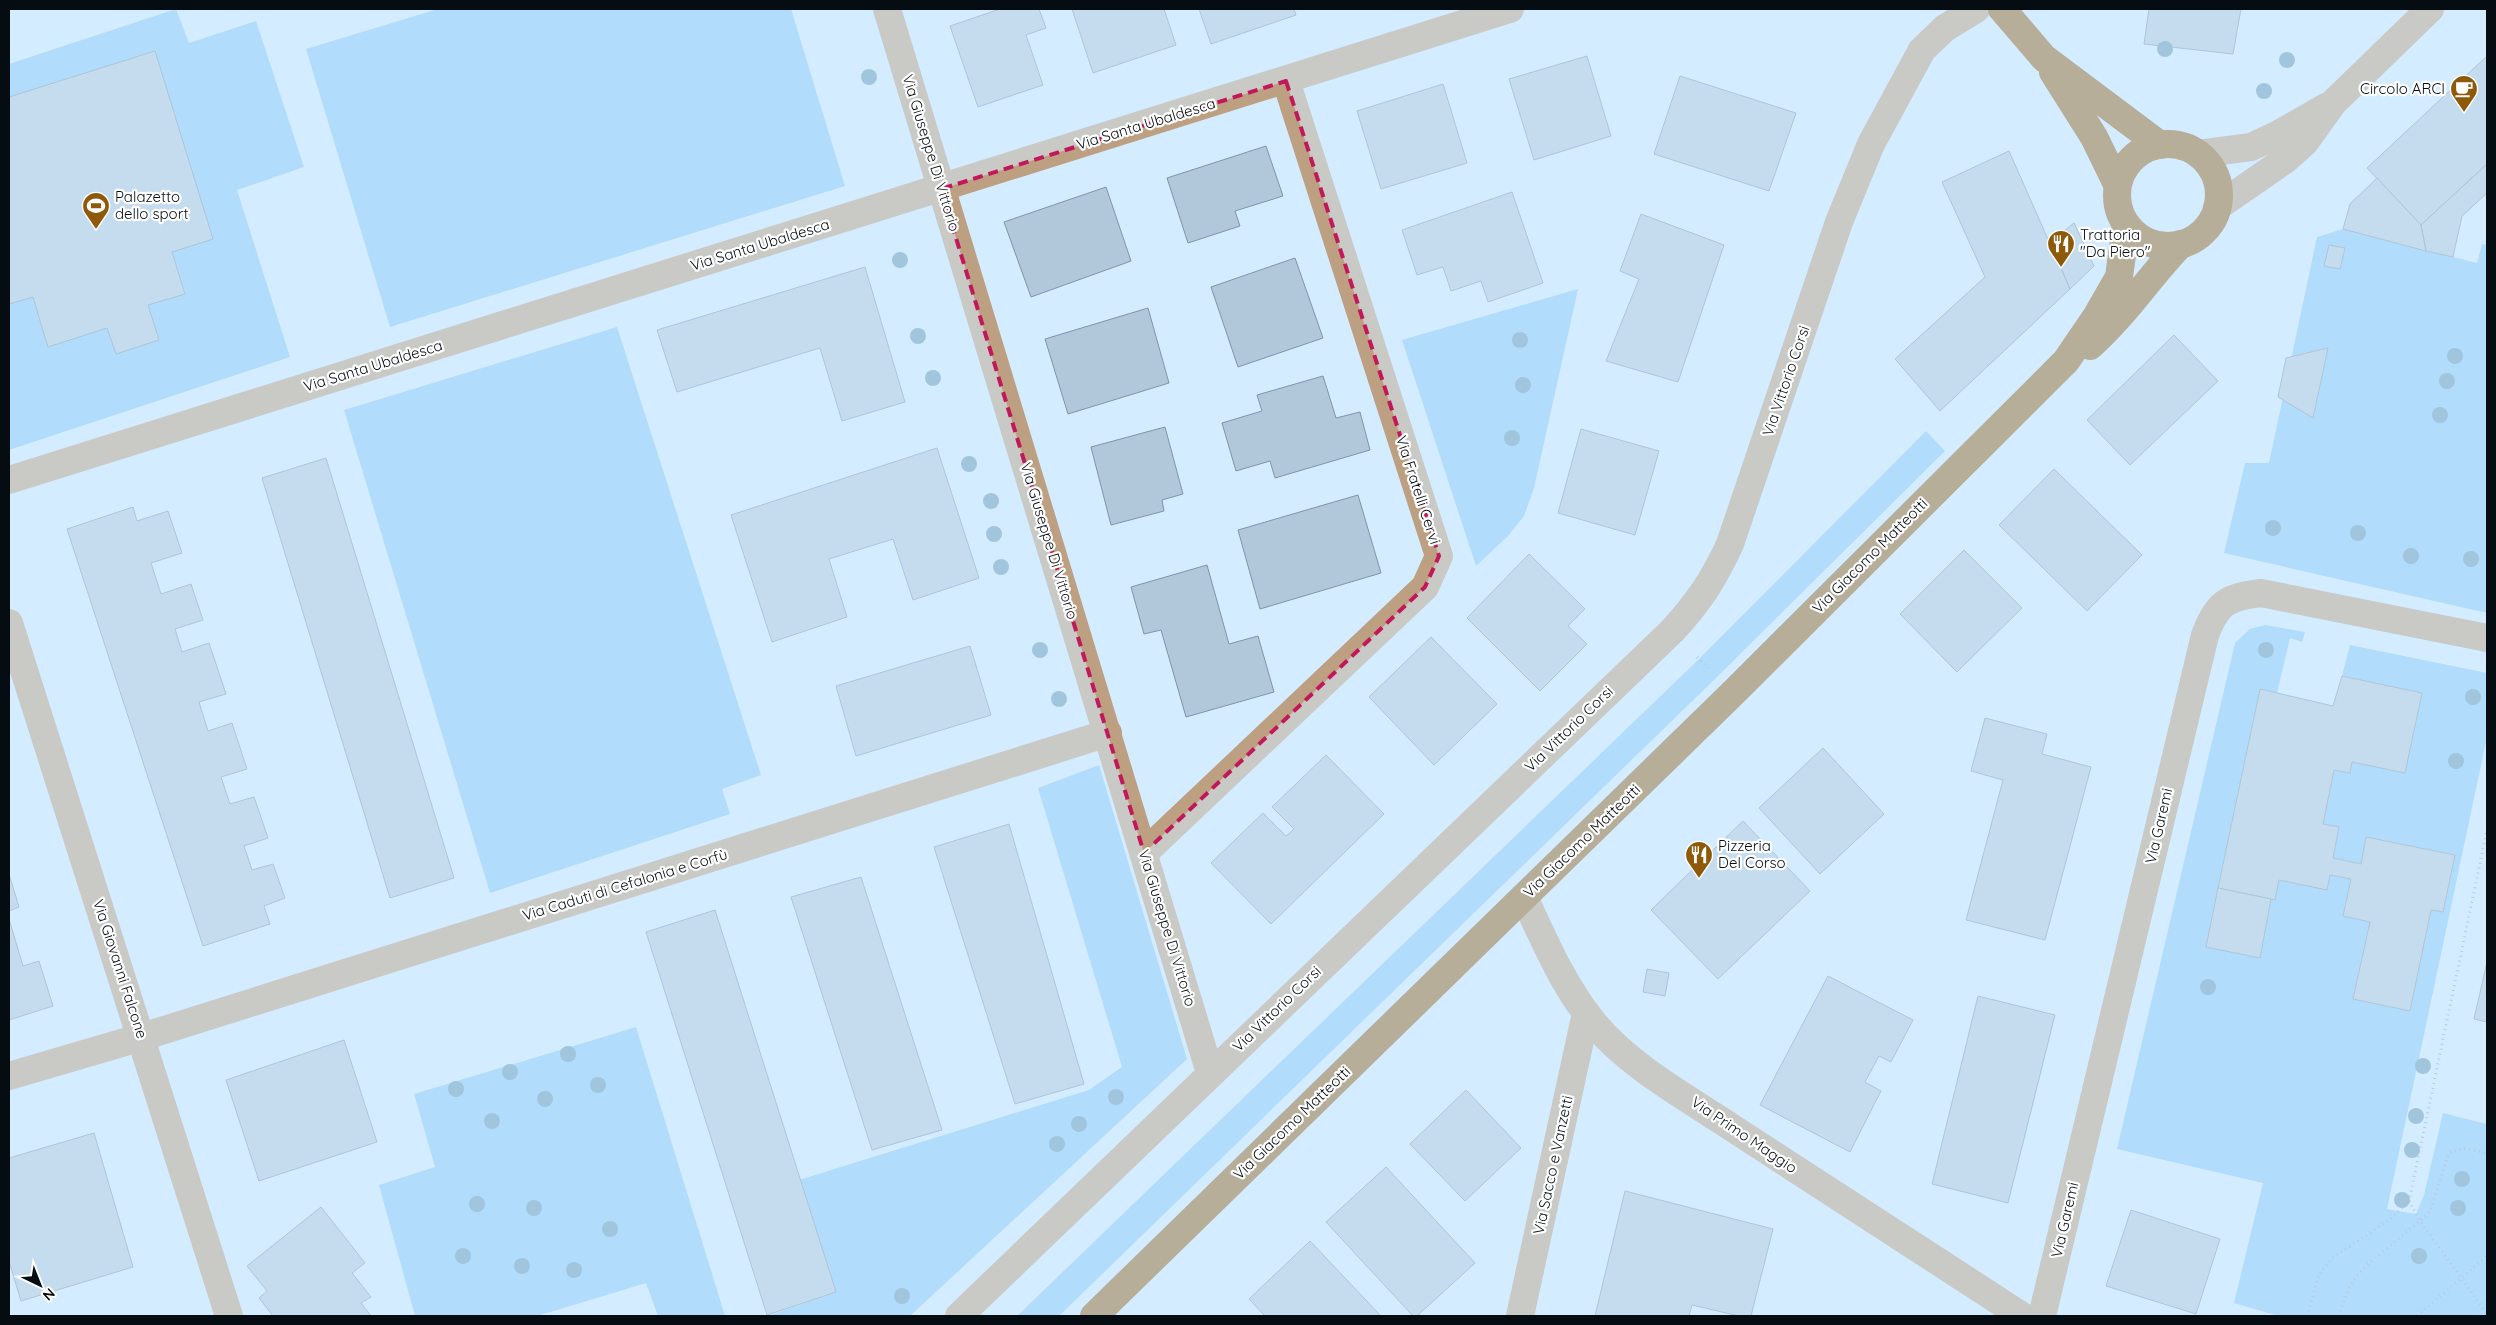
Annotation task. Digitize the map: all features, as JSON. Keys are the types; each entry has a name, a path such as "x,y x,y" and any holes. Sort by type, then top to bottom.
{"main road":[{"path":"2002,9 2044,58 2094,137 2118,184"},
{"path":"2044,58 2160,145"},
{"path":"2160,145 2178,145 2198,154 2210,167 2216,179 2219,192 2214,218 2197,238 2181,244 2159,246 2146,242 2126,225 2119,212 2116,198 2118,184 2130,161 2140,152 2160,145"},
{"path":"2066,362 2096,317 2119,277 2126,225"},
{"path":"2066,362 2101,336 2181,244"},
{"name":"Via Giacomo Matteotti","path":"1094,1316 1726,700 2066,362"}],"street":[{"name":"Via Giuseppe Di Vittorio","path":"887,9 1210,1073"},
{"name":"Via Santa Ubaldesca","path":"9,480 1286,81 1510,9"},
{"name":"Via Vittorio Corsi","path":"958,1316 1672,631 1702,597 1719,570 1730,544 1840,222 1871,144 1922,50 1945,28 1976,9"},
{"path":"2217,207 2285,160 2305,142 2333,103 2430,9"},
{"name":"Via Fratelli Cervi","path":"1144,853 1425,587 1439,556 1286,81"},
{"path":"2198,154 2251,147 2277,135 2333,103"},
{"name":"Via Garemi","path":"2042,1316 2205,635 2220,606 2232,598 2260,593 2487,638"},
{"name":"Via Giovanni Falcone","path":"9,623 229,1316"},
{"name":"Via Caduti di Cefalonia e Corfù","path":"9,1076 142,1037 1108,733"},
{"name":"Via Primo Maggio","path":"1524,897 1551,955 1573,994 1608,1039 1674,1089 2022,1316"},
{"name":"Via Sacco e Vanzetti","path":"1520,1316 1586,1013"}],"path":[{"path":"2307,1316 2319,1274 2331,1259 2389,1220 2409,1201 2487,830"},
{"path":"2338,1316 2352,1282 2367,1265 2430,1212 2449,1153 2463,1148 2487,1153"},
{"path":"2409,1201 2420,1221 2487,1314"},
{"path":"2417,1316 2487,1256"}],"highlighted area":[{"path":"1286,81 1439,556 1425,587 1144,853 941,189"}],"shaded area":[{"path":"176,9 189,43 256,21 304,167 237,190 290,357 9,450 9,64"},
{"path":"438,9 791,9 845,186 390,327 306,49"},
{"path":"2343,229 2477,263 2482,244 2487,245 2487,613 2224,553 2245,463 2269,463 2317,237"},
{"path":"1578,289 1534,488 1524,516 1508,536 1476,566 1402,340"},
{"path":"617,327 761,775 722,789 730,814 490,893 344,410"},
{"path":"1926,431 1945,451 1717,677 1059,1316 1017,1316 1699,659"},
{"path":"2265,625 2305,632 2302,642 2290,638 2277,693 2260,690 2218,888 2275,900 2279,880 2330,875 2351,879 2344,916 2370,922 2353,999 2410,1011 2431,910 2443,912 2455,855 2366,837 2361,864 2333,858 2339,827 2323,824 2334,770 2350,773 2352,762 2422,693 2342,676 2350,645 2487,673 2487,737 2387,1209 2416,1214 2424,1195 2443,1113 2487,1124 2487,1316 2278,1316 2234,1303 2263,1183 2117,1149 2235,643 2250,629"},
{"path":"1099,765 1187,1059 910,1316 767,1316 836,1292 799,1180 1089,1090 1122,1067 1038,788"},
{"path":"636,1027 725,1316 658,1316 646,1283 537,1316 415,1316 379,1185 435,1167 414,1094"}],"building":[{"path":"1000,9 1039,9 1046,28 1026,35 1043,85 978,107 950,26"},
{"path":"1072,9 1164,9 1176,45 1093,73"},
{"path":"1199,9 1294,9 1296,15 1211,44"},
{"path":"2149,9 2241,9 2233,54 2144,44"},
{"path":"155,51 213,239 172,252 185,294 148,305 159,340 116,354 107,328 48,347 33,297 9,304 9,97"},
{"path":"1587,56 1611,136 1534,160 1509,79"},
{"path":"2487,56 2487,164 2421,225 2367,168"},
{"path":"1680,76 1796,113 1769,191 1654,154"},
{"path":"1443,84 1467,163 1381,189 1357,111"},
{"path":"1266,146 1283,196 1235,211 1240,226 1188,243 1167,178"},
{"path":"2009,151 2070,289 1940,411 1895,359 1985,277 1942,182"},
{"path":"2487,164 2487,193 2462,216 2453,257 2426,251 2421,225"},
{"path":"2377,178 2421,225 2426,251 2343,229 2350,204"},
{"path":"1106,187 1131,261 1031,297 1004,222"},
{"path":"1512,192 1543,283 1488,302 1481,281 1451,291 1443,267 1417,275 1402,230"},
{"path":"1641,214 1724,245 1678,382 1606,361 1639,279 1620,271"},
{"path":"2074,223 2094,266 2070,289 2050,242"},
{"path":"2329,245 2345,248 2340,269 2324,266"},
{"path":"1295,258 1323,338 1238,367 1211,287"},
{"path":"865,267 905,402 842,421 820,348 677,392 657,330"},
{"path":"1148,308 1169,383 1068,414 1045,339"},
{"path":"2174,335 2218,381 2130,465 2087,420"},
{"path":"2328,348 2313,418 2278,397 2286,358"},
{"path":"1323,376 1336,418 1360,412 1370,450 1275,478 1270,461 1236,471 1222,423 1262,411 1257,395"},
{"path":"1165,427 1183,494 1162,500 1164,511 1111,525 1091,447"},
{"path":"1581,429 1659,451 1635,535 1558,513"},
{"path":"937,448 979,578 913,600 893,539 829,559 847,617 772,642 731,515"},
{"path":"326,458 454,878 390,898 262,478"},
{"path":"2054,469 2142,555 2087,611 1999,525"},
{"path":"1358,495 1381,573 1260,609 1238,530"},
{"path":"133,507 137,521 168,511 182,553 151,563 161,594 191,584 203,620 175,629 182,652 209,643 226,694 199,702 208,731 232,723 247,769 221,777 230,804 254,797 268,838 244,846 252,870 273,864 285,898 264,906 270,924 203,946 67,529"},
{"path":"1964,550 2022,608 1957,672 1900,614"},
{"path":"1529,554 1585,609 1568,626 1587,644 1540,691 1467,618"},
{"path":"1207,565 1229,644 1258,636 1274,692 1186,717 1161,630 1144,634 1131,587"},
{"path":"1431,637 1497,704 1434,765 1369,697"},
{"path":"970,646 991,715 856,756 836,686"},
{"path":"2342,676 2422,693 2405,773 2352,762 2350,773 2334,770 2323,824 2339,827 2333,858 2361,864 2366,837 2455,855 2443,912 2431,910 2410,1011 2353,999 2370,922 2343,916 2351,879 2330,875 2327,890 2279,880 2275,900 2218,888 2260,689 2333,706"},
{"path":"1985,718 2047,734 2042,754 2091,767 2045,940 1966,920 2003,780 1971,771"},
{"path":"1823,748 1884,814 1820,874 1759,808"},
{"path":"1326,755 1384,814 1271,924 1211,863 1263,813 1286,836 1294,829 1272,807"},
{"path":"1743,821 1810,891 1718,979 1651,910"},
{"path":"1009,824 1084,1084 1015,1104 934,847"},
{"path":"9,874 19,907 9,911"},
{"path":"861,877 942,1130 872,1150 791,897"},
{"path":"2218,888 2271,899 2260,958 2206,947"},
{"path":"715,910 836,1292 767,1315 646,932"},
{"path":"9,919 23,966 39,961 53,1006 9,1020"},
{"path":"2487,962 2487,1022 2474,1019"},
{"path":"1647,969 1669,973 1665,996 1643,992"},
{"path":"1828,976 1913,1020 1891,1062 1879,1056 1865,1082 1881,1091 1850,1152 1760,1105"},
{"path":"1978,996 2055,1015 2008,1203 1932,1184"},
{"path":"344,1040 377,1142 259,1181 226,1080"},
{"path":"1466,1090 1521,1148 1465,1201 1410,1144"},
{"path":"94,1133 133,1267 21,1301 9,1261 9,1158"},
{"path":"1386,1167 1475,1263 1417,1316 1413,1316 1326,1222"},
{"path":"1625,1191 1773,1229 1751,1316 1739,1316 1692,1305 1689,1316 1595,1316"},
{"path":"321,1207 365,1263 352,1273 371,1297 361,1303 371,1316 273,1316 259,1298 267,1291 247,1266"},
{"path":"2131,1210 2220,1239 2196,1314 2106,1286"},
{"path":"1310,1241 1381,1316 1265,1316 1249,1299"}],"place":[{"name":"Circolo ARCI","path":"2464,113"},
{"name":"Palazetto dello sport","path":"96,230"},
{"name":"Trattoria \"Da Piero\"","path":"2061,268"},
{"name":"Pizzeria Del Corso","path":"1699,879"}]}
